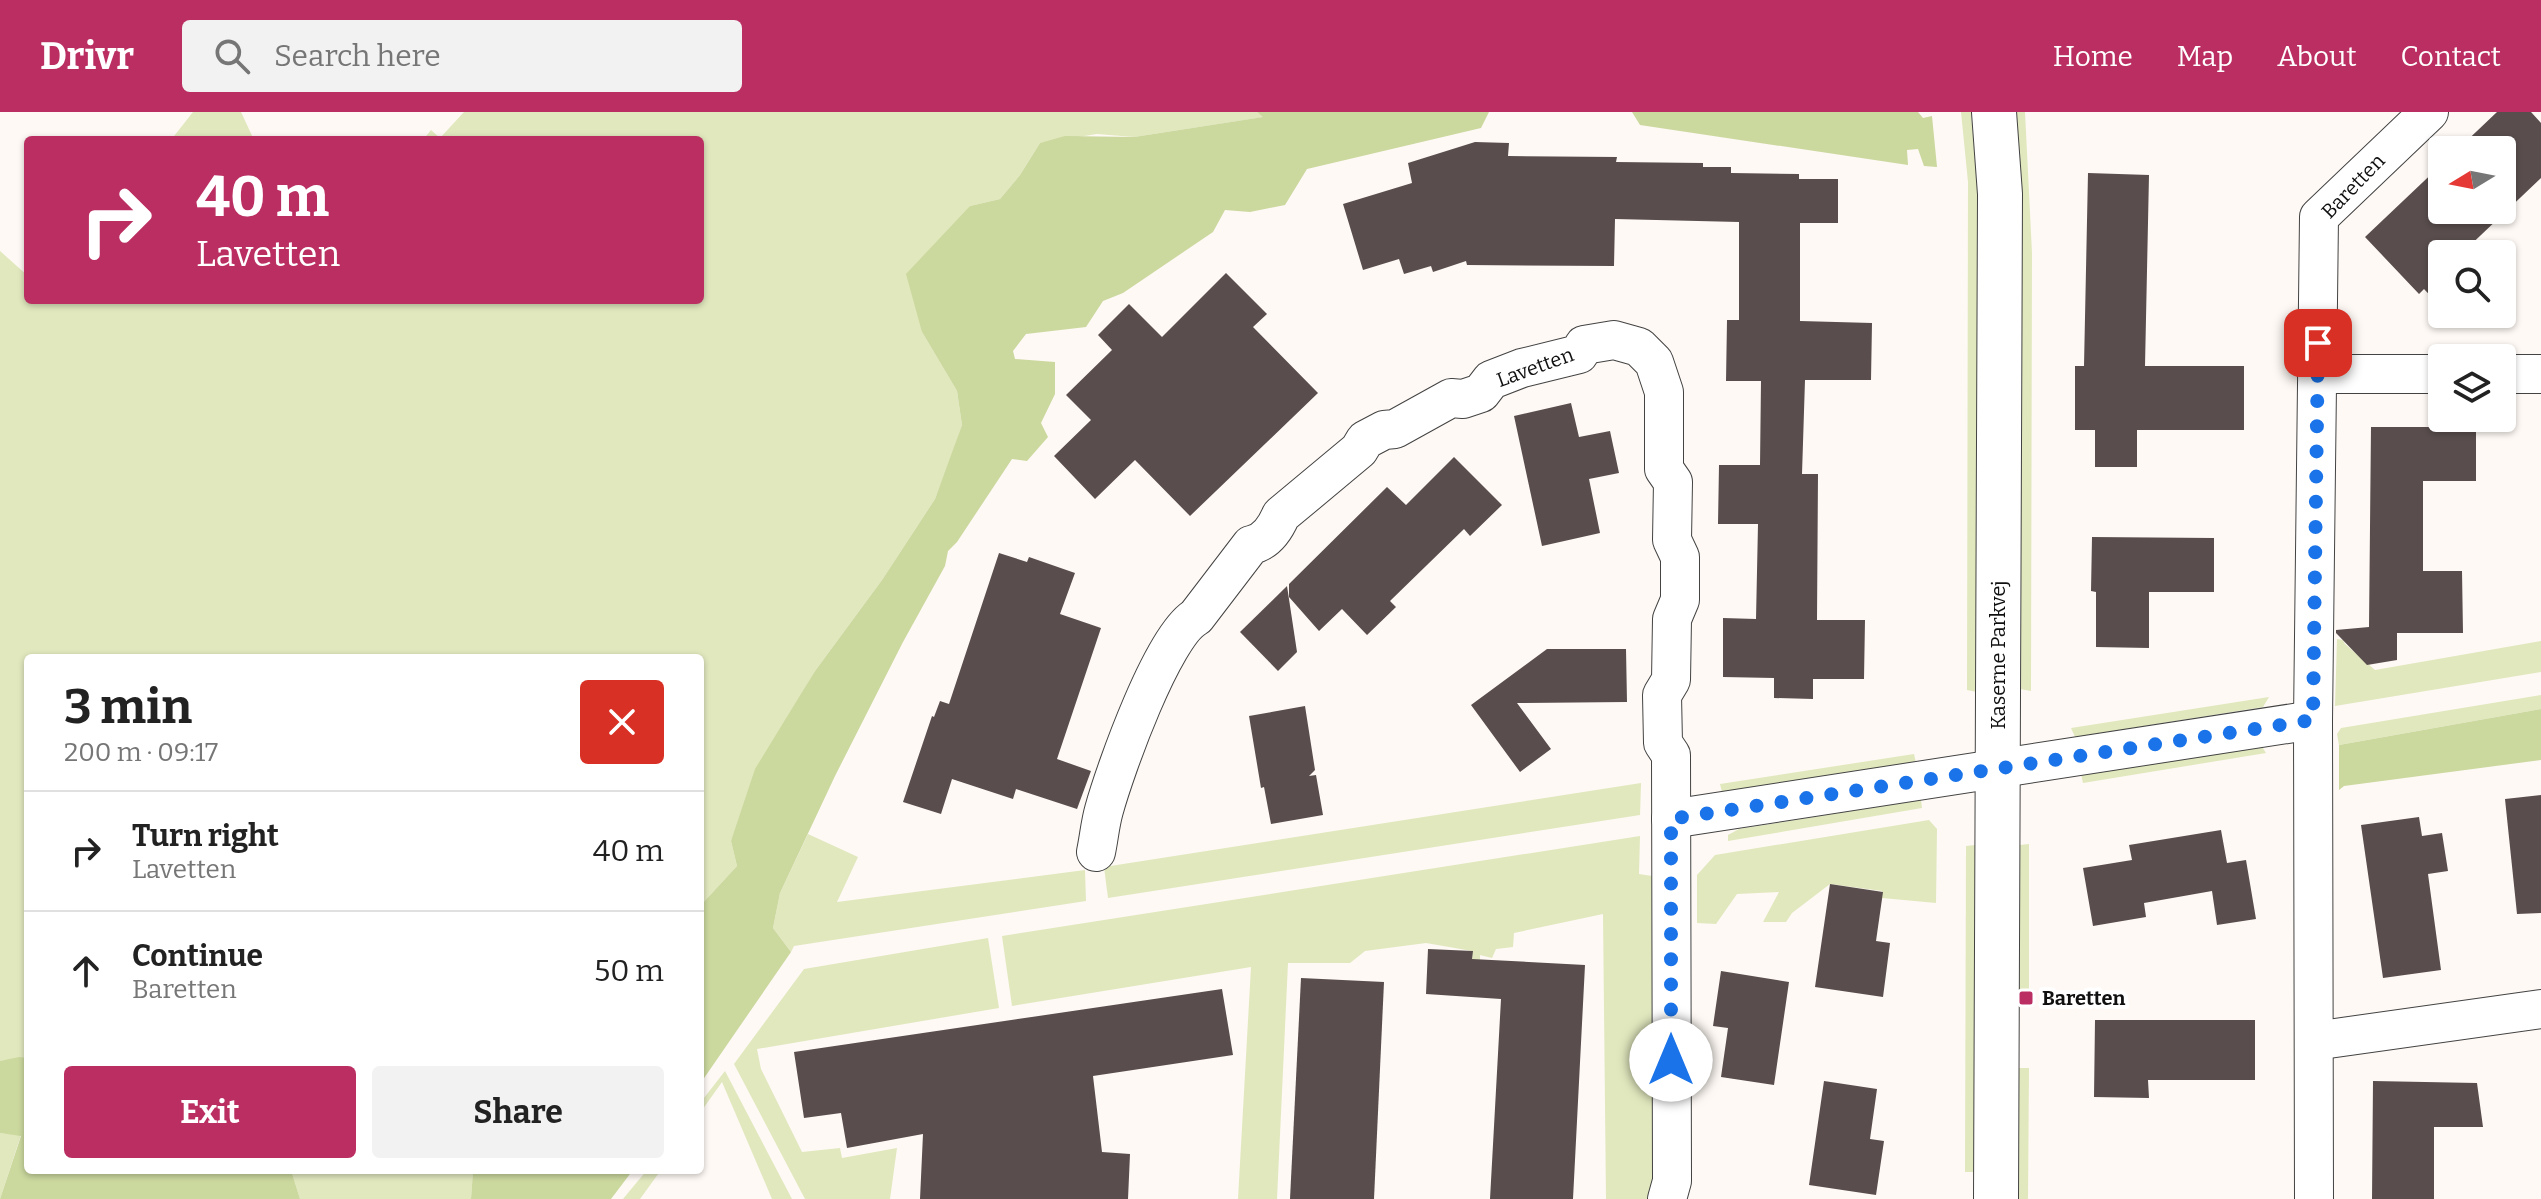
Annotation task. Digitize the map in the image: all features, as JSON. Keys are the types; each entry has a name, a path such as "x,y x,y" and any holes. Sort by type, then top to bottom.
{"street":[{"name":"Kaserne Parkvej","path":"1994,112 2000,194 1996,1199"},
{"name":"Baretten","path":"2314,1199 2313,720 2319,217 2429,112"},
{"name":"Lavetten","path":"1096,852 1111,790 1161,663 1187,622 1196,617 1251,545 1259,543 1276,527 1281,515 1359,450 1365,440 1384,430 1395,429 1451,398 1463,399 1481,393 1491,380 1522,368 1579,354 1584,345 1614,340 1639,347 1654,362 1664,392 1664,469 1673,482 1672,540 1680,557 1680,600 1672,619 1671,680 1662,695 1663,743 1671,755 1672,1181 1667,1199"},
{"path":"2318,374 2428,374"},
{"path":"2516,374 2541,374"},
{"path":"1671,819 2313,720"},
{"path":"2314,1041 2541,1009"}],"green space":[{"path":"193,112 241,112 252,136 174,136"},
{"path":"464,112 1257,112 1264,117 1134,137 1097,134 1040,143 1000,199 970,206 922,332 957,391 962,425 935,499 882,580 815,671 788,717 731,841 737,866 704,902 704,654 24,654 24,1058 0,1061 0,251 24,272 24,304 704,304 704,136 442,136"},
{"path":"1257,112 1489,112 1481,128 1307,169 1285,205 1250,212 1225,210 1213,232 1123,293 1103,301 1086,327 1026,334 1013,351 1015,359 1055,362 1055,394 1041,423 1048,437 1027,461 1012,459 948,551 945,566 835,776 780,893 773,928 791,952 704,1078 704,902 737,866 731,841 755,769 815,671 882,580 935,499 962,425 957,391 922,332 906,274 970,206 1000,199 1040,143 1065,136 1134,137 1263,117"},
{"path":"1632,112 1918,112 1923,118 1932,116 1937,167 1924,166 1918,149 1907,150 1908,165 1640,125"},
{"path":"1961,112 1971,112 1977,182 1977,692 1967,690 1968,182"},
{"path":"2015,112 2025,112 2032,253 2031,691 2020,689 2022,255"},
{"path":"2337,639 2343,640 2375,670 2541,641 2541,672 2335,706"},
{"path":"2541,695 2541,709 2339,745 2337,734 2341,728"},
{"path":"2269,697 2263,707 2075,737 2071,728"},
{"path":"2541,709 2541,760 2344,786 2339,790 2339,745"},
{"path":"2261,745 2266,753 2083,783 2081,774"},
{"path":"1914,754 1916,763 1722,792 1720,784"},
{"path":"1641,783 1640,815 1108,898 1104,867"},
{"path":"1921,800 1922,808 1728,841 1728,835 1739,829"},
{"path":"1929,820 1937,829 1936,903 1882,898 1882,891 1830,884 1792,913 1786,922 1763,922 1779,892 1737,894 1716,924 1697,923 1697,875 1715,855"},
{"path":"808,834 858,857 837,902 1085,870 1086,901 794,946 791,952 773,928 780,893"},
{"path":"1640,836 1639,874 1652,876 1653,1175 1648,1199 1606,1199 1603,914 1514,933 1513,947 1496,949 1492,958 1480,955 1480,995 1470,997 1472,951 1426,943 1365,951 1350,963 1288,963 1277,1199 1238,1199 1251,967 1012,1006 1002,936"},
{"path":"2029,844 2029,991 2019,991 2020,845"},
{"path":"1975,845 1974,1172 1965,1172 1966,846"},
{"path":"988,938 999,1008 757,1049 761,1069 802,1152 840,1148 842,1158 897,1148 890,1199 805,1199 734,1064 804,969"},
{"path":"24,1058 24,1174 292,1174 300,1199 0,1199 21,1136 0,1133 0,1061"},
{"path":"2019,1068 2029,1068 2028,1199 2018,1199"},
{"path":"725,1071 792,1199 772,1199 722,1082 704,1107 704,1098"},
{"path":"0,1133 21,1135 0,1199"},
{"path":"292,1174 473,1174 471,1199 300,1199"},
{"path":"473,1174 630,1174 611,1199 471,1199"},
{"path":"644,1174 658,1174 640,1199 623,1199"}],"building":[{"path":"2497,112 2531,112 2541,123 2541,178 2516,202 2516,136 2472,136"},
{"path":"1475,142 1509,143 1508,156 1617,157 1616,162 1703,163 1703,167 1731,167 1731,173 1799,174 1799,179 1838,179 1838,223 1800,223 1800,321 1872,323 1871,380 1805,380 1802,474 1818,474 1817,620 1865,620 1864,679 1813,679 1813,699 1774,698 1774,678 1723,677 1723,618 1756,619 1758,524 1718,524 1719,465 1760,465 1761,381 1726,381 1727,320 1739,320 1739,222 1615,219 1614,266 1467,265 1466,261 1433,272 1431,266 1404,274 1399,259 1363,270 1343,204 1412,183 1408,163"},
{"path":"2088,173 2149,175 2145,366 2244,366 2244,430 2137,430 2137,467 2095,467 2095,430 2075,430 2075,366 2084,366"},
{"path":"2428,177 2428,224 2493,224 2476,240 2428,240 2428,293 2424,289 2419,294 2365,237"},
{"path":"1226,273 1267,314 1253,327 1318,393 1190,516 1135,460 1095,499 1054,456 1091,420 1066,395 1112,350 1098,335 1129,304 1162,337"},
{"path":"1571,403 1579,437 1610,431 1619,473 1589,479 1600,533 1542,546 1514,416"},
{"path":"2371,427 2428,427 2428,432 2476,432 2476,481 2423,481 2423,571 2462,571 2463,633 2397,633 2397,660 2367,665 2336,630 2369,627"},
{"path":"1454,457 1502,505 1470,536 1464,529 1390,601 1396,607 1367,635 1342,609 1319,631 1289,597 1289,584 1387,487 1406,505"},
{"path":"2092,537 2214,538 2214,592 2149,592 2149,648 2096,647 2096,592 2091,591"},
{"path":"999,553 1027,562 1029,557 1075,573 1060,614 1101,628 1057,759 1091,771 1077,809 1016,789 1013,799 952,779 941,814 903,802 932,716 940,701 949,704"},
{"path":"1287,586 1297,652 1278,671 1240,632"},
{"path":"1547,649 1626,649 1627,702 1517,703 1551,749 1520,772 1471,705"},
{"path":"1305,706 1315,770 1309,776 1316,775 1323,815 1271,824 1264,787 1261,788 1249,716"},
{"path":"2541,795 2541,913 2517,914 2505,799"},
{"path":"2419,817 2422,836 2442,833 2448,871 2428,874 2441,970 2383,978 2361,825"},
{"path":"2221,830 2227,863 2246,860 2256,919 2217,925 2212,891 2144,903 2146,917 2093,926 2083,868 2132,860 2129,845"},
{"path":"1830,884 1883,892 1876,941 1890,943 1883,997 1815,987"},
{"path":"1428,949 1473,951 1472,959 1585,965 1573,1199 1490,1199 1501,999 1426,994"},
{"path":"1721,971 1789,982 1774,1085 1721,1077 1728,1028 1713,1026"},
{"path":"1301,978 1384,982 1374,1199 1290,1199"},
{"path":"1222,989 1233,1055 1093,1076 1102,1152 1130,1154 1128,1199 920,1199 923,1134 847,1148 841,1113 804,1118 794,1052"},
{"path":"2095,1020 2255,1020 2255,1080 2148,1080 2149,1098 2094,1097"},
{"path":"1824,1081 1877,1089 1870,1139 1884,1141 1876,1195 1809,1185"},
{"path":"2373,1081 2477,1083 2483,1127 2434,1127 2434,1199 2372,1199"}],"place":[{"name":"Baretten","path":"2026,998"}],"route":[{"path":"1671,1060 1671,819 2313,720 2318,343"}]}
